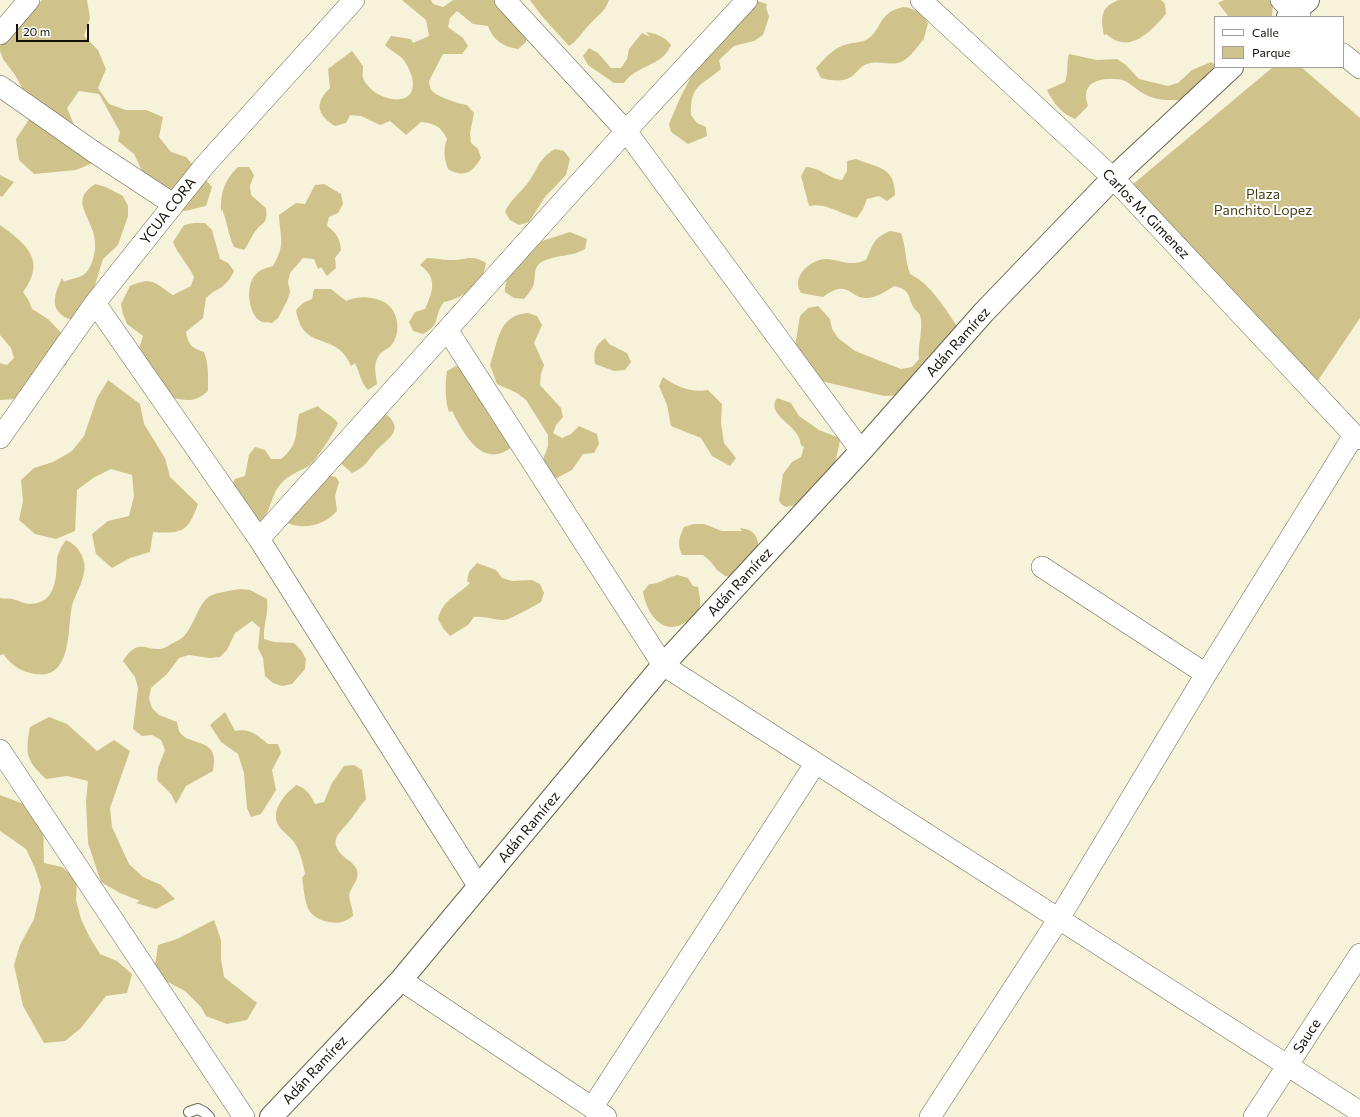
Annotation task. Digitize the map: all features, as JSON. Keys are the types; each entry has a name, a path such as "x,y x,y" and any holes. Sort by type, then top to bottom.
{"street":[{"path":"0,34 29,0"},
{"name":"YCUA CORA","path":"0,438 95,303 173,204 205,165 354,0"},
{"path":"505,0 626,131 861,451"},
{"path":"259,539 448,331 626,131 747,0"},
{"name":"Carlos M. Gimenez","path":"922,0 1113,178 1357,437"},
{"path":"1344,55 1360,68"},
{"name":"Adán Ramírez","path":"271,1117 401,980 663,665 861,451 984,312 1113,178 1231,68"},
{"path":"0,86 94,152 173,204"},
{"path":"95,303 259,539 479,887"},
{"path":"448,331 663,665 1058,920 1288,1064 1360,1112"},
{"path":"930,1117 1058,920 1206,674 1357,437"},
{"path":"1042,567 1206,674"},
{"path":"0,750 244,1117"},
{"path":"401,980 599,1112 815,764"},
{"name":"Sauce","path":"1254,1117 1360,954"}],"lane":[{"path":"189,1112 198,1109 204,1112 208,1117"}],"green space":[{"path":"42,0 87,0 90,18 84,36 98,50 106,69 98,88 109,104 126,110 146,110 163,117 159,137 171,152 186,157 212,187 206,206 185,211 165,206 152,192 134,154 118,141 120,132 99,94 79,91 67,108 75,127 95,162 76,170 34,174 19,160 16,139 28,121 41,106 25,93 15,75 3,59 0,51 0,28 35,8"},
{"path":"402,0 431,0 433,4 443,7 453,0 511,0 526,32 526,42 518,49 503,45 496,39 488,26 473,24 457,11 450,18 448,27 463,38 468,46 462,54 443,54 429,82 431,90 434,93 448,100 467,105 474,113 470,133 471,143 478,149 481,158 471,170 467,172 459,173 448,169 444,154 447,139 437,126 430,123 421,122 406,135 390,121 380,125 361,116 350,115 346,123 335,126 324,118 321,113 320,104 325,93 330,88 328,69 352,51 363,66 363,78 368,86 385,97 394,99 402,99 409,95 413,88 412,77 408,67 402,58 385,45 391,36 411,39 413,43 429,36 426,20"},
{"path":"530,0 609,0 603,11 569,46 541,15"},
{"path":"1118,0 1161,0 1165,4 1166,14 1153,28 1139,39 1131,42 1115,40 1106,34 1104,35 1102,20 1103,13 1107,7"},
{"path":"1224,0 1273,0 1272,16 1228,16 1218,3"},
{"path":"757,1 767,4 766,7 769,17 763,35 754,41 734,46 719,60 721,69 698,87 692,98 691,115 697,123 706,127 707,136 688,144 671,132 669,124 681,96 695,69"},
{"path":"904,7 918,12 928,23 923,42 923,40 909,57 898,63 875,62 867,64 862,66 851,77 843,80 828,80 821,78 816,68 830,53 843,45 866,40 871,36 889,13 895,9"},
{"path":"646,32 666,39 671,45 661,58 635,72 624,83 614,83 588,65 583,56 589,48 598,53 611,68 621,68 627,59 629,49 642,33 650,37"},
{"path":"1069,54 1097,60 1117,59 1126,65 1139,79 1168,86 1178,83 1192,70 1211,62 1214,64 1214,68 1217,68 1181,100 1166,100 1147,96 1125,81 1121,80 1099,80 1094,82 1088,88 1086,95 1088,106 1075,119 1058,108 1047,90 1065,82"},
{"name":"Plaza Panchito Lopez","path":"1272,68 1302,68 1360,118 1360,318 1313,388 1120,195"},
{"path":"555,149 564,151 570,159 566,175 545,197 529,222 519,225 510,220 505,212 507,207 530,180 542,160"},
{"path":"856,159 878,167 888,173 892,178 895,195 887,201 879,196 867,199 857,218 827,207 815,205 809,206 801,176 806,167 816,169 842,180 847,171 847,161"},
{"path":"238,167 249,167 254,175 250,186 251,195 266,208 266,218 264,223 254,233 244,250 234,247 222,209 221,213 221,200 226,182"},
{"path":"0,175 14,182 2,197 0,196"},
{"path":"95,184 106,187 123,196 128,206 128,216 118,245 103,259 94,288 71,320 59,312 56,308 55,297 62,278 64,282 81,276 91,266 95,252 95,240 84,210 83,200 88,189"},
{"path":"324,184 341,194 343,204 338,213 329,217 327,226 336,234 340,243 341,250 335,258 336,268 327,276 321,267 318,269 314,259 303,258 290,273 288,282 290,292 278,318 272,323 261,322 256,317 251,306 249,299 250,285 256,274 273,266 280,252 281,241 279,215 296,203 305,204 315,185"},
{"path":"205,223 212,230 220,259 228,263 234,271 229,280 222,287 206,298 203,318 186,332 189,343 196,349 204,352 206,357 208,391 199,398 186,400 170,397 137,355 143,336 127,324 121,304 130,286 137,283 149,281 153,282 173,295 191,286 194,277 173,242 184,225"},
{"path":"0,225 18,239 30,254 33,262 33,271 30,281 23,292 32,309 48,319 75,347 66,365 17,399 0,400 0,363 7,365 14,358 11,348 0,335"},
{"path":"890,231 901,233 910,274 931,290 958,328 904,395 884,396 817,380 795,346 800,316 808,308 818,306 830,319 832,329 838,338 855,351 901,369 912,367 919,359 921,326 920,315 913,306 907,292 903,289 895,286 879,295 869,298 862,298 844,289 839,289 832,291 823,297 801,293 798,286 800,275 807,267 816,261 826,259 854,263 866,260 877,239"},
{"path":"570,232 587,239 585,249 573,254 548,259 538,265 536,267 533,286 524,299 514,298 505,292 507,279 513,266 526,251 539,242"},
{"path":"427,258 455,260 476,258 486,263 481,278 477,284 465,294 444,302 433,327 423,334 413,331 409,322 415,312 425,309 432,291 432,280 430,275 420,265"},
{"path":"314,289 331,289 346,301 364,297 377,299 387,304 394,313 397,325 396,337 392,345 381,353 376,360 375,367 377,384 368,390 365,387 355,363 351,366 340,350 307,334 302,328 296,310 303,303 312,299"},
{"path":"528,313 537,316 542,325 534,343 544,365 540,385 561,408 563,417 556,425 553,433 562,438 571,434 579,426 597,434 599,444 594,453 583,454 572,470 553,480 541,465 548,446 548,435 526,400 517,393 497,384 490,365 498,339 505,324 518,315"},
{"path":"605,338 609,344 627,353 631,362 625,370 614,371 595,364 594,356 596,349"},
{"path":"456,366 466,369 512,447 501,453 492,454 483,452 468,439 452,411 449,412 446,392 447,371"},
{"path":"663,377 674,384 690,390 708,390 722,404 721,423 724,443 736,458 730,466 712,456 701,438 671,426 667,405 659,386"},
{"path":"108,380 140,404 144,424 165,458 170,477 198,504 191,520 183,529 171,532 153,532 150,552 130,558 112,568 96,554 92,534 108,521 129,516 134,496 132,475 111,469 93,478 77,490 75,531 56,539 35,534 19,520 23,501 21,480 34,468 53,462 72,451 84,436 97,398"},
{"path":"777,398 791,403 799,416 819,430 837,437 840,441 835,464 801,504 786,507 781,504 779,500 783,474 792,462 801,457 804,447 801,445 795,432 777,413 775,403"},
{"path":"318,406 338,423 336,427 312,464 287,478 280,485 274,494 265,515 258,524 230,489 235,479 245,476 249,455 255,447 265,450 271,459 281,459 287,454 294,444 299,414"},
{"path":"385,413 394,425 392,434 360,469 352,473 337,460 333,442 338,436 350,428"},
{"path":"327,475 336,477 339,482 335,496 337,511 326,520 313,525 299,526 286,522"},
{"path":"694,524 704,524 722,531 742,531 740,528 751,531 757,538 759,546 735,578 725,576 703,555 682,555 679,544 681,534 684,527"},
{"path":"66,540 75,546 80,552 85,568 83,579 72,606 66,650 62,661 56,669 47,674 30,673 22,670 10,662 4,655 6,654 0,655 0,598 17,600 30,604 39,603 50,595 55,582 60,549"},
{"path":"477,563 496,570 502,578 512,581 532,580 540,584 544,593 541,602 511,618 503,620 474,617 468,625 450,636 438,619 440,612 451,599 470,583 467,581 469,572"},
{"path":"678,575 688,578 693,586 698,587 700,606 693,617 680,625 672,627 665,626 658,622 648,609 643,592 649,584 657,583"},
{"path":"240,589 250,590 267,599 264,639 274,642 294,643 301,650 306,659 305,669 292,684 282,686 273,683 265,676 263,658 258,648 260,628 252,621 235,633 227,650 220,657 210,658 189,655 179,658 167,674 151,688 149,698 152,708 159,715 177,722 179,731 183,736 208,747 212,752 214,760 213,771 186,786 176,804 171,794 157,780 158,768 165,750 161,740 152,735 142,736 133,729 138,688 135,677 123,661 135,648 145,647 162,649 180,639 187,633 199,609 206,599 216,594"},
{"path":"225,712 235,731 249,731 268,744 278,744 281,753 272,770 276,790 261,814 251,817 247,808 244,773 238,754 221,742 210,725"},
{"path":"49,717 67,724 97,751 114,740 130,751 110,808 112,827 129,864 143,877 161,885 175,899 156,909 136,903 140,901 120,893 101,882 88,843 86,802 88,781 67,776 46,779 34,767 29,756 28,744 30,727"},
{"path":"354,765 362,770 366,799 336,839 336,846 338,850 353,864 358,874 349,895 353,916 342,922 333,923 321,920 310,912 305,900 302,878 305,874 301,857 294,842 277,823 276,817 282,800 296,785 308,792 315,804 324,802 332,783 344,766"},
{"path":"0,795 29,806 43,821 44,863 62,867 77,880 76,900 81,919 89,936 100,954 117,961 132,974 127,993 106,996 81,1028 65,1041 44,1043 23,1006 14,965 20,945 34,919 41,887 35,868 26,849 0,831"},
{"path":"214,920 221,940 221,959 224,977 257,1003 247,1020 227,1024 206,1016 201,1007 185,991 166,981 155,965 158,945 177,939"}]}
